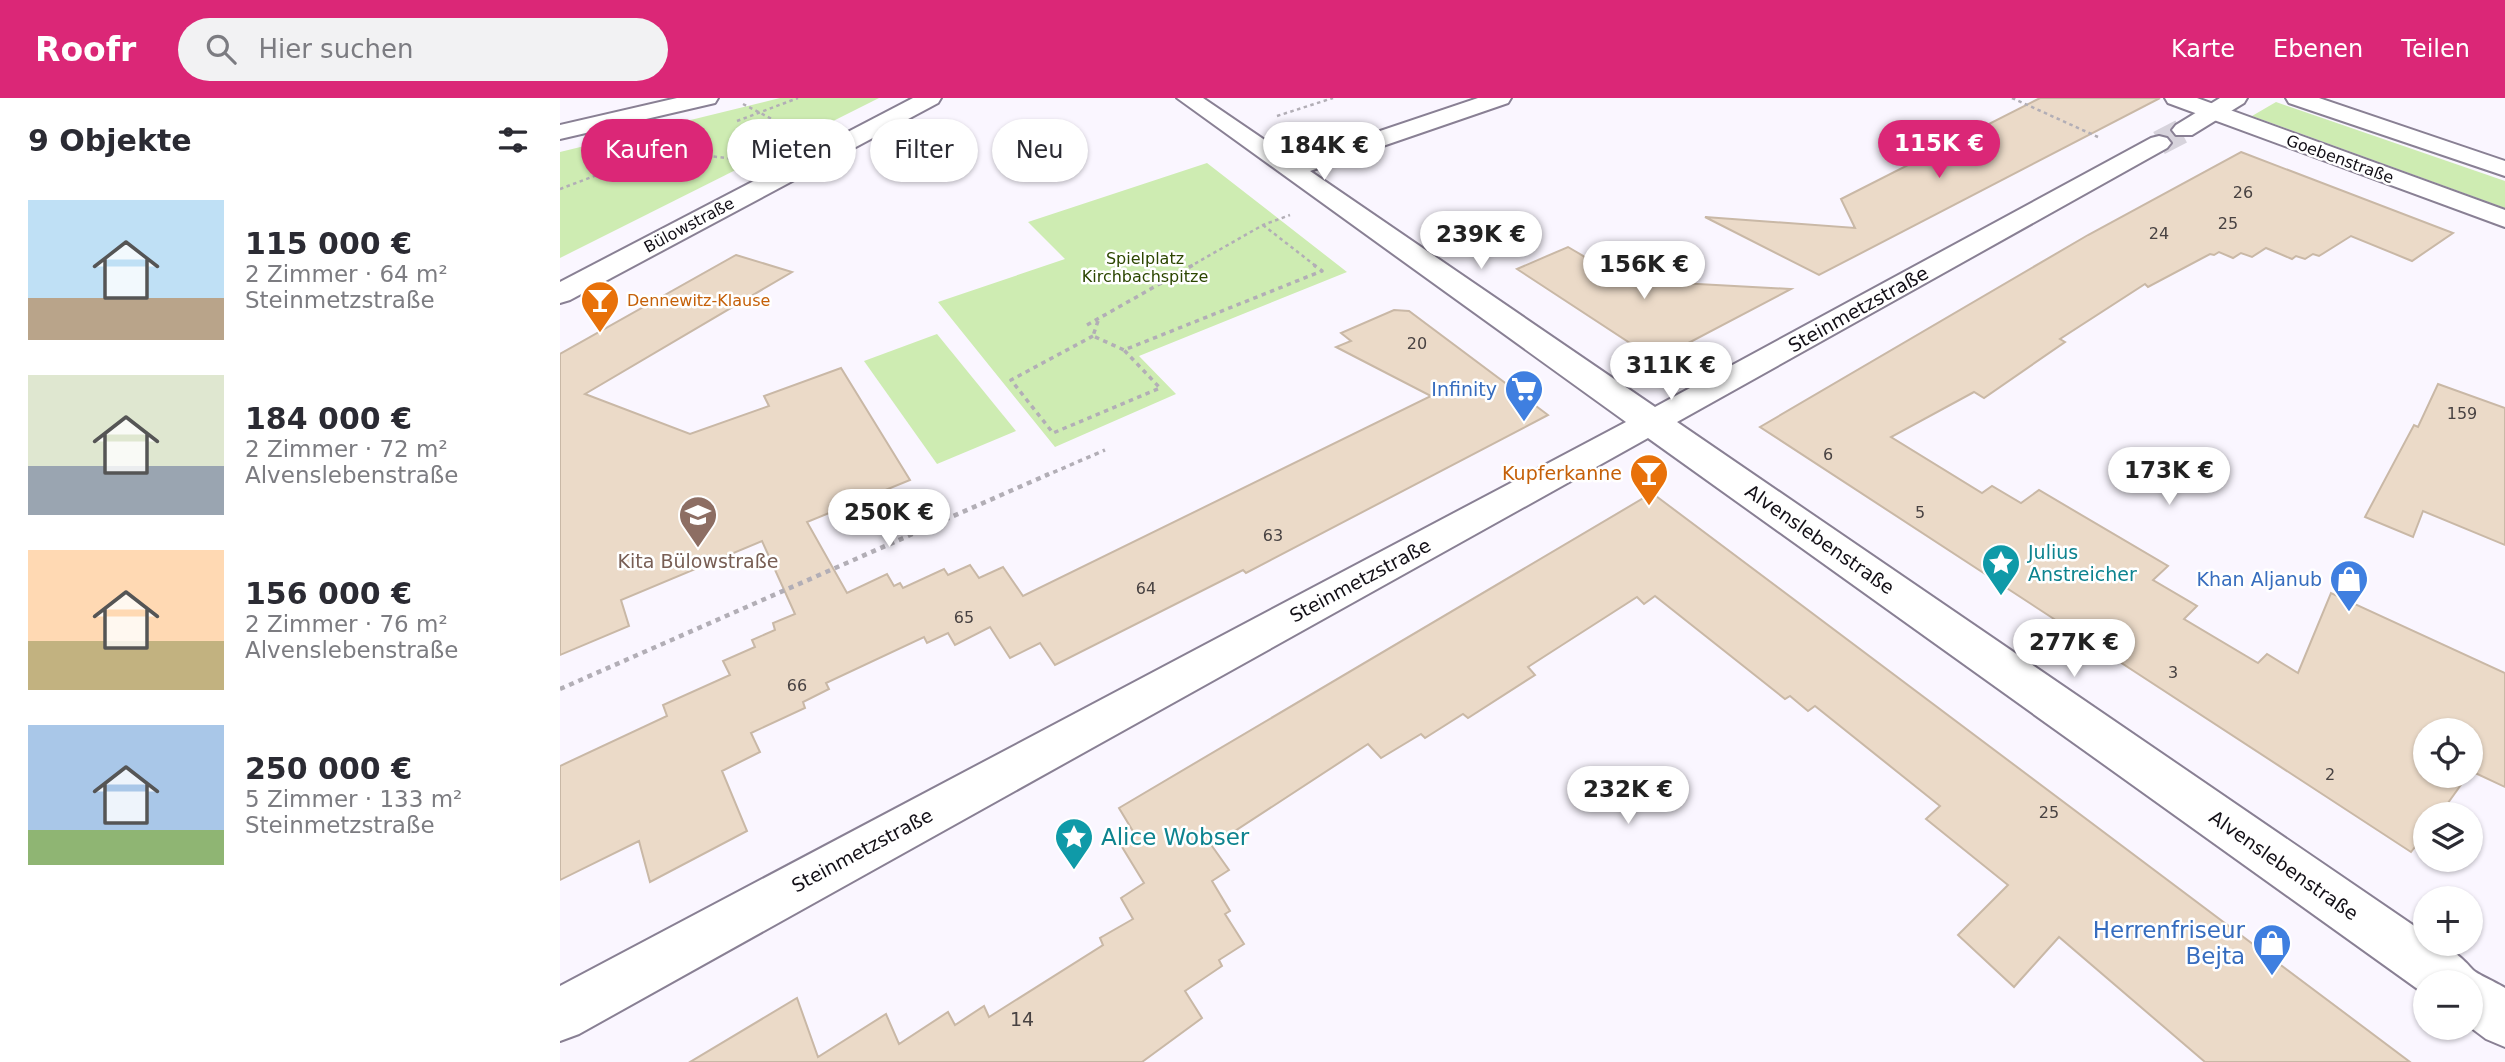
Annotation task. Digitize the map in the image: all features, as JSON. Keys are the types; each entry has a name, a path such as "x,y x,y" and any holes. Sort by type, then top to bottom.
{"street":[{"path":"560,132 707,98"},
{"name":"Bülowstraße","path":"560,293 930,98"},
{"name":"Alvenslebenstraße","path":"1188,98 2434,970"},
{"path":"1292,169 1500,98"},
{"name":"Goebenstraße","path":"2176,98 2505,219"},
{"path":"2184,130 2236,98"},
{"path":"2297,98 2505,169"},
{"name":"Steinmetzstraße","path":"560,1015 1652,422 2159,143"},
{"path":"2483,1004 2505,1020"}],"path":[{"path":"743,119 798,98"},
{"path":"1269,118 1333,98"},
{"path":"2012,98 2085,129 2131,158"},
{"path":"742,104 771,119"},
{"path":"560,189 581,181"},
{"path":"1087,326 1263,225 1334,199"},
{"path":"1124,350 1322,271 1263,225"},
{"path":"1093,336 1124,350 1160,388 1053,433 1011,380 1093,336 1098,321"},
{"path":"560,689 1105,450"}],"green space":[{"path":"780,98 879,98 837,119 727,119 727,174 713,181 713,119 694,119"},
{"path":"2276,102 2505,181 2505,208 2252,116"},
{"path":"581,147 581,182 712,182 560,258 560,152"},
{"name":"Spielplatz Kirchbachspitze","path":"1207,163 1347,272 1139,356 1176,394 1055,447 938,302 1065,259 1028,222"},
{"path":"937,334 1016,431 937,464 864,361"}],"building":[{"path":"2040,98 2160,98 1819,275 1705,217 1855,228 1841,199"},
{"path":"2241,152 2453,233 2412,261 2351,236 2319,256 2313,254 2305,259 2296,256 2292,259 2266,248 2252,257 2241,253 2233,258 2219,252 2210,254 2148,287 2145,284 2060,339 2065,342 1984,398 1974,392 1891,437 1982,493 1992,486 2021,503 2039,490 2168,566 2153,580 2197,606 2184,619 2258,663 2267,654 2298,673 2331,593 2505,673 2505,787 2483,777 2483,718 2413,718 2413,788 2459,788 2449,802 2413,802 2411,852 1760,427 2088,235"},
{"path":"1568,247 1585,257 1593,253 1643,281 1791,289 1656,360 1517,269"},
{"path":"736,255 792,272 585,394 690,434 769,406 764,396 841,368 910,480 807,522 847,593 887,574 894,586 900,583 903,588 944,569 948,575 970,565 979,578 1003,567 1023,596 1431,396 1336,347 1351,341 1341,333 1394,310 1409,311 1548,415 1246,573 1243,570 1055,665 1040,643 1010,658 990,627 955,645 948,633 927,643 924,637 826,683 829,689 803,702 805,708 751,733 760,752 722,771 747,831 650,882 639,841 560,880 560,766 667,716 663,705 730,675 723,661 755,647 752,640 775,630 773,623 795,614 762,541 621,600 629,626 560,655 560,354"},
{"path":"2438,384 2505,408 2505,545 2423,511 2413,537 2365,517 2414,425 2418,427"},
{"path":"1652,493 2410,1062 2205,1062 2059,937 2014,987 1958,935 2008,885 1926,819 1940,806 1815,706 1808,711 1790,696 1785,699 1655,596 1644,604 1637,597 1528,667 1535,675 1468,718 1463,714 1425,738 1421,734 1381,758 1368,744 1212,846 1229,870 1212,881 1230,911 1225,914 1244,944 1219,960 1222,966 1185,991 1202,1018 1142,1062 690,1062 797,998 818,1057 886,1014 899,1044 948,1012 955,1025 984,1006 989,1017 1103,945 1100,938 1133,919 1121,898 1144,883 1119,842 1134,833 1119,808"}],"tunnel":[{"path":"2159,143 2184,130"}],"place":[{"name":"Dennewitz-Klause","path":"600,334"},
{"name":"Infinity","path":"1524,423"},
{"name":"Kupferkanne","path":"1649,507"},
{"name":"Kita Bülowstraße","path":"698,549"},
{"name":"Julius Anstreicher","path":"2001,597"},
{"name":"Khan Aljanub","path":"2349,613"},
{"name":"Alice Wobser","path":"1074,871"},
{"name":"Herrenfriseur Bejta","path":"2272,977"}]}
